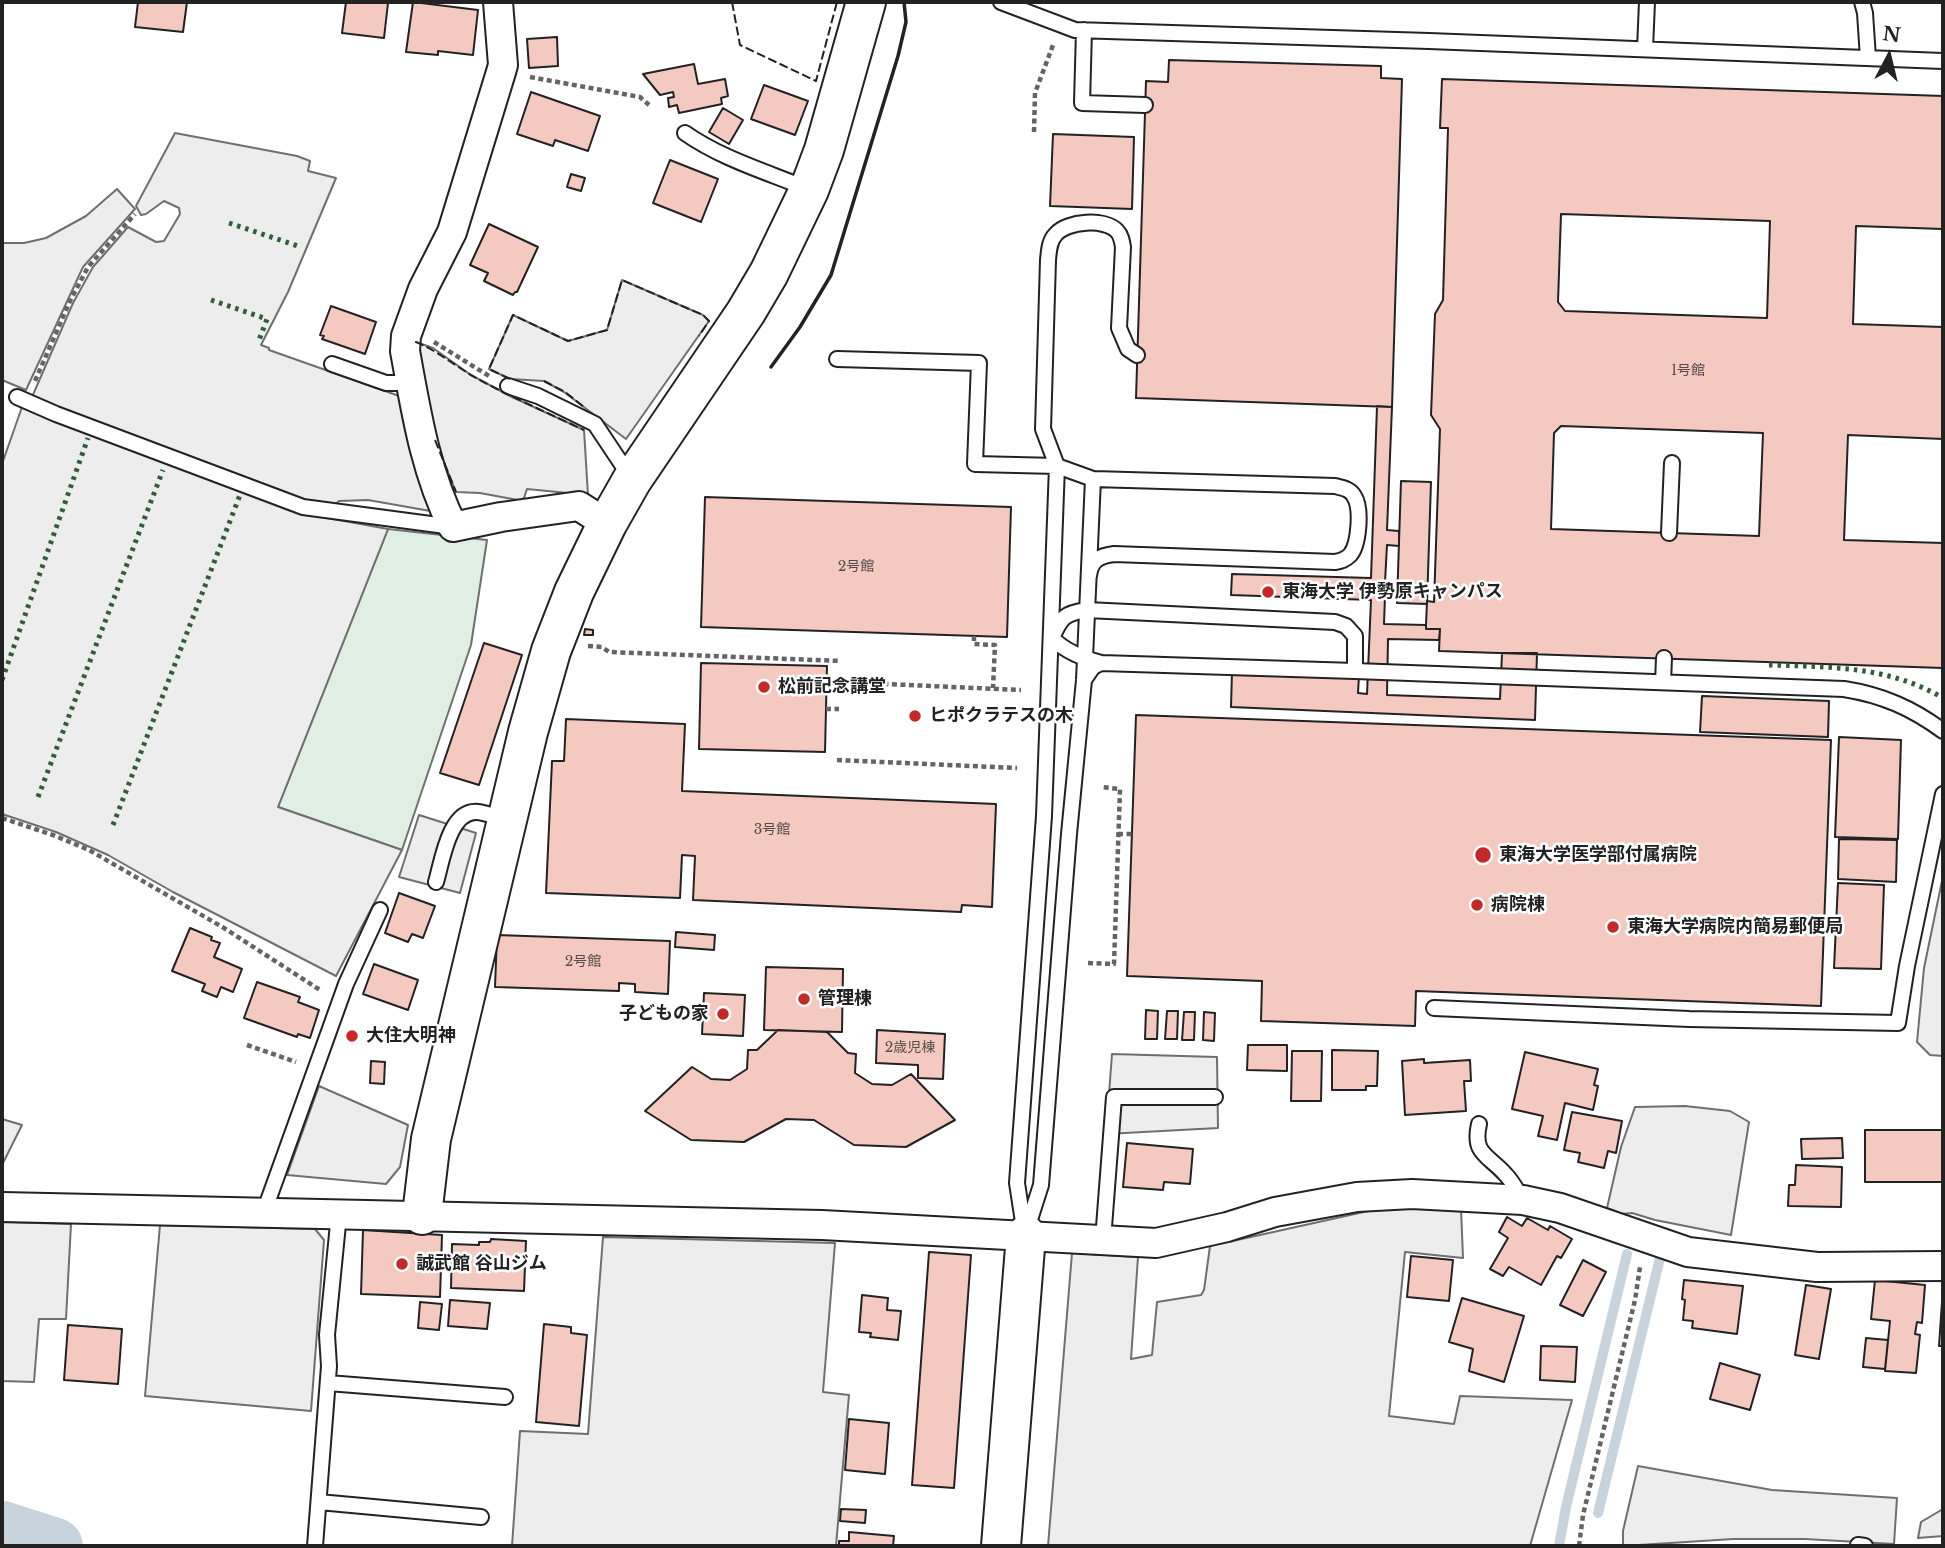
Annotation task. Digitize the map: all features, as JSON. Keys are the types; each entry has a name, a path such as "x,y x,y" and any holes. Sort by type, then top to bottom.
{"street":[{"path":"498,2 503,65 452,232 423,289 408,331 405,351 422,445 440,502 453,527 579,506 607,524"},
{"path":"422,1215 431,1139 506,819 544,672 574,592 607,524 632,480 746,312 769,273 809,190 837,110 866,2"},
{"path":"2,1208 822,1225 1156,1243 1227,1227 1275,1212 1357,1198 1412,1194 1523,1200 1560,1208 1688,1252 1817,1267 1943,1266"},
{"path":"1001,1546 1026,1235"}],"lane":[{"path":"1000,2 1075,30 1943,61"},
{"path":"1645,49 1647,2"},
{"path":"1862,2 1868,58"},
{"path":"1084,30 1082,103 1145,105"},
{"path":"685,133 699,143 740,162 809,190"},
{"path":"1026,1235 1017,1183 1044,816 1057,466 1043,429 1048,260 1049,246 1055,235 1066,225 1107,225 1116,229 1121,238 1123,247 1119,328 1128,349 1137,355"},
{"path":"838,359 978,363 975,464 1057,466 1093,478 1335,486 1348,490 1359,506 1357,542 1344,561 1114,554 1100,556 1091,565 1089,576"},
{"path":"332,364 386,383 411,383"},
{"path":"508,386 538,396 595,424 632,480"},
{"path":"22,399 303,507 453,527"},
{"path":"1670,533 1672,463"},
{"path":"1026,1235 1041,1185 1084,680 1093,478"},
{"path":"1052,638 1059,621 1071,612 1087,610 1335,622 1346,626 1355,636 1355,671"},
{"path":"1052,638 1071,653 1101,663 1832,688 1857,691 1907,707 1943,731"},
{"path":"1663,682 1664,658"},
{"path":"1084,680 1093,667 1101,663"},
{"path":"1434,1008 1689,1019 1898,1023 1943,794"},
{"path":"436,882 451,829 462,818 477,812 506,819"},
{"path":"264,1212 340,1002 380,910"},
{"path":"1103,1240 1114,1097 1215,1097"},
{"path":"1479,1124 1476,1137 1478,1149 1508,1176 1523,1200"},
{"path":"315,1546 328,1383 327,1335 339,1214"},
{"path":"328,1383 505,1397"},
{"path":"318,1502 481,1517"}],"path":[{"path":"1034,132 1035,93 1061,24"},
{"path":"501,72 640,97 649,105"},
{"path":"22,399 88,267 135,214"},
{"path":"408,331 436,343 477,371 508,386"},
{"path":"974,636 974,644 995,645 993,688"},
{"path":"602,647 609,652 841,661"},
{"path":"841,682 1021,690"},
{"path":"826,709 839,709"},
{"path":"837,760 1017,768"},
{"path":"1088,964 1114,964 1120,789 1101,787"},
{"path":"2,818 89,850 224,928 340,1002"},
{"path":"1118,834 1132,834"},
{"path":"247,1045 316,1069"},
{"path":"1579,1546 1583,1515 1632,1311 1646,1237"}],"green space":[{"path":"388,529 487,540 471,645 402,850 278,807"}],"shaded area":[{"path":"175,133 297,156 310,161 308,171 336,178 288,292 261,345 402,397 436,512 368,500 339,501 322,517 388,529 278,807 402,850 336,976 173,892 108,855 56,832 2,814 2,464 22,407 32,397 73,303 93,267 128,227 156,242 164,241 180,214 179,208 164,201 141,215 136,206"},
{"path":"117,189 135,209 83,267 26,390 2,380 2,243 24,243 46,238 86,216"},
{"path":"622,280 703,315 709,321 626,439 564,392 544,381 510,379 489,369 513,315 568,341 607,330"},
{"path":"416,342 433,348 471,375 512,397 584,430 588,495 527,489 523,501 480,493 456,492 433,435"},
{"path":"419,815 476,833 460,893 399,877"},
{"path":"1943,876 1943,1056 1930,1055 1917,1042 1924,968"},
{"path":"1112,1054 1217,1057 1218,1128 1106,1134"},
{"path":"319,1086 408,1125 400,1167 386,1184 287,1175"},
{"path":"1685,1106 1730,1111 1749,1122 1731,1235 1632,1213 1622,1214 1607,1208 1621,1147 1635,1107"},
{"path":"2,1119 22,1125 2,1165"},
{"path":"1400,1204 1461,1208 1463,1258 1405,1252 1389,1416 1454,1424 1460,1396 1572,1400 1530,1546 1048,1546 1072,1253 1138,1257 1131,1359 1152,1355 1157,1302 1201,1295 1210,1246"},
{"path":"2,1222 71,1224 66,1319 39,1319 34,1382 2,1381"},
{"path":"160,1225 315,1229 324,1240 311,1411 145,1396"},
{"path":"603,1237 835,1243 823,1392 849,1395 836,1546 512,1546 520,1431 588,1434"},
{"path":"1638,1466 1772,1490 1897,1498 1894,1544 1805,1539 1733,1539 1623,1546 1623,1531"},
{"path":"1943,1509 1943,1536 1918,1538 1921,1522"}],"building":[{"path":"138,2 187,2 183,32 135,27"},
{"path":"346,2 388,3 384,38 342,33"},
{"path":"413,2 478,10 473,55 438,51 438,55 406,52"},
{"path":"557,37 558,66 529,68 527,39"},
{"path":"1169,60 1381,66 1381,78 1402,79 1392,407 1136,398 1146,81 1168,82"},
{"path":"694,64 698,84 725,79 728,96 721,98 722,104 679,113 677,105 669,107 668,98 674,97 673,92 660,95 643,74"},
{"path":"1442,79 1943,96 1943,229 1856,226 1853,324 1943,327 1943,439 1848,435 1844,540 1943,543 1943,668 1439,651 1440,629 1426,629 1426,625 1427,601 1434,602 1440,429 1431,415 1435,314 1443,300 1448,128 1440,128","holes":["1561,214 1770,221 1767,318 1565,311 1558,302","1561,426 1763,433 1759,536 1551,529 1554,433"]},
{"path":"764,85 808,101 795,135 751,119"},
{"path":"531,92 600,116 588,151 555,140 553,146 517,134"},
{"path":"723,108 743,120 729,144 709,132"},
{"path":"1053,134 1134,137 1132,209 1050,206"},
{"path":"670,160 718,179 701,222 653,203"},
{"path":"571,174 585,178 581,191 567,187"},
{"path":"489,224 538,247 517,292 513,295 484,281 488,273 470,265"},
{"path":"331,306 376,322 365,354 322,339 324,336 320,335"},
{"path":"1377,406 1392,407 1387,530 1399,531 1399,546 1387,545 1385,582 1397,582 1398,589 1397,596 1385,596 1384,624 1426,625 1426,629 1440,629 1439,640 1388,639 1387,695 1500,699 1502,653 1537,653 1535,720 1231,707 1232,671 1359,675 1358,693 1367,694 1371,600 1231,595 1232,574 1371,578"},
{"path":"1401,481 1431,482 1427,604 1397,603"},
{"path":"705,497 1011,507 1007,637 701,627"},
{"path":"585,629 593,630 593,635 584,635"},
{"path":"484,643 522,655 479,785 440,773"},
{"name":"松前記念講堂","path":"701,663 827,666 825,752 699,749"},
{"path":"1702,696 1829,701 1828,737 1700,732"},
{"name":"病院棟","path":"1136,715 1831,740 1821,1006 1416,991 1415,1026 1261,1021 1262,981 1127,976"},
{"path":"566,719 685,724 682,791 996,804 992,907 962,905 961,912 693,900 695,856 682,855 680,898 546,893 552,761 564,761"},
{"path":"1839,737 1901,740 1898,839 1835,837"},
{"path":"1839,839 1897,840 1896,882 1838,879"},
{"path":"1838,883 1884,885 1881,969 1834,968"},
{"path":"399,893 435,906 423,938 412,934 408,942 385,933"},
{"path":"190,928 220,943 214,957 242,969 233,992 221,987 217,997 202,991 205,984 172,971"},
{"path":"676,932 715,935 714,950 675,947"},
{"path":"497,935 670,941 668,994 635,992 635,984 619,983 619,991 495,987"},
{"path":"374,964 418,980 408,1010 363,994"},
{"name":"管理棟","path":"766,967 843,969 842,1032 764,1030"},
{"path":"257,982 300,997 298,1002 319,1010 310,1038 298,1034 297,1037 244,1018"},
{"name":"子どもの家","path":"704,993 745,995 743,1036 702,1034"},
{"path":"1146,1010 1158,1011 1157,1039 1145,1039"},
{"path":"1167,1011 1178,1011 1177,1039 1165,1039"},
{"path":"1184,1012 1195,1012 1194,1040 1182,1040"},
{"path":"1204,1012 1215,1013 1214,1041 1203,1040"},
{"path":"778,1030 827,1032 848,1053 856,1054 855,1073 872,1084 892,1085 911,1074 955,1120 906,1147 854,1145 814,1120 786,1119 744,1142 691,1140 645,1111 692,1067 711,1079 730,1080 747,1069 748,1050 757,1050"},
{"path":"877,1030 945,1034 943,1079 918,1078 918,1065 876,1063"},
{"path":"1248,1045 1287,1045 1287,1071 1247,1070"},
{"path":"1332,1050 1378,1051 1377,1086 1366,1086 1366,1090 1332,1090"},
{"path":"1292,1051 1322,1051 1321,1101 1291,1101"},
{"path":"1525,1052 1598,1069 1593,1110 1565,1103 1557,1140 1538,1136 1543,1116 1512,1109"},
{"path":"1424,1059 1424,1063 1470,1060 1471,1081 1464,1081 1466,1111 1405,1115 1402,1061"},
{"path":"371,1061 385,1062 384,1084 370,1083"},
{"path":"1572,1112 1622,1121 1616,1153 1608,1151 1604,1168 1578,1162 1580,1153 1564,1150"},
{"path":"1865,1130 1943,1130 1943,1182 1865,1182"},
{"path":"1842,1138 1843,1158 1802,1159 1801,1139"},
{"path":"1127,1143 1193,1149 1190,1184 1164,1182 1163,1190 1123,1187"},
{"path":"1796,1165 1842,1167 1841,1207 1788,1206 1789,1185 1795,1185"},
{"path":"1507,1217 1522,1226 1527,1218 1548,1230 1550,1226 1572,1239 1561,1258 1557,1256 1541,1285 1509,1267 1503,1276 1490,1269 1508,1238 1499,1232"},
{"name":"誠武館 谷山ジム","path":"363,1230 442,1235 440,1297 361,1294"},
{"path":"491,1239 526,1241 524,1291 451,1288 452,1244 479,1245 479,1242 490,1242"},
{"path":"929,1252 971,1255 954,1488 912,1485"},
{"path":"1411,1256 1453,1260 1449,1301 1407,1297"},
{"path":"1583,1260 1606,1272 1583,1316 1560,1305"},
{"path":"1684,1280 1743,1286 1737,1334 1692,1328 1693,1321 1683,1320"},
{"path":"1875,1280 1925,1285 1922,1323 1917,1322 1915,1334 1920,1335 1916,1373 1885,1371 1890,1321 1871,1319"},
{"path":"1806,1285 1831,1289 1819,1359 1795,1355"},
{"path":"1943,1287 1943,1346 1939,1346"},
{"path":"862,1295 888,1298 887,1310 901,1311 898,1340 870,1337 871,1333 859,1332"},
{"path":"1462,1298 1524,1316 1504,1382 1469,1371 1473,1349 1449,1342"},
{"path":"450,1300 490,1303 487,1329 448,1326"},
{"path":"420,1302 442,1304 439,1330 418,1328"},
{"path":"544,1324 571,1327 571,1333 587,1335 579,1426 536,1422"},
{"path":"68,1325 122,1329 118,1384 64,1380"},
{"path":"1866,1338 1888,1340 1885,1369 1863,1367"},
{"path":"1541,1346 1577,1347 1575,1382 1540,1380"},
{"path":"1720,1363 1760,1375 1750,1410 1710,1399"},
{"path":"849,1419 889,1423 885,1474 845,1470"},
{"path":"841,1509 866,1510 865,1523 840,1521"},
{"path":"849,1532 894,1536 893,1546 839,1546 839,1541 849,1541"}],"waterway":[{"path":"1559,1546 1627,1254"},
{"path":"1598,1513 1661,1254"},
{"path":"2,1529 55,1546"}],"hedge":[{"path":"229,223 301,247"},
{"path":"211,300 267,319 259,340"},
{"path":"2,680 88,438"},
{"path":"38,797 163,470"},
{"path":"113,825 240,495"},
{"path":"1769,665 1859,670 1902,680 1943,698"}],"fence":[{"path":"732,2 740,45 816,81 837,2"},
{"path":"510,379 489,369 513,315 568,341 607,330 622,280 703,315 709,321 699,336"},
{"path":"416,343 489,385 584,430"},
{"path":"544,381 565,392 584,407"},
{"path":"435,440 456,492"}],"wall":[{"path":"771,367 800,327 831,275 898,56 906,22 904,2"}],"place":[{"name":"東海大学 伊勢原キャンパス","path":"1268,592"},
{"name":"松前記念講堂","path":"764,687"},
{"name":"ヒポクラテスの木","path":"915,716"},
{"name":"東海大学医学部付属病院","path":"1483,855"},
{"name":"病院棟","path":"1477,905"},
{"name":"東海大学病院内簡易郵便局","path":"1613,927"},
{"name":"管理棟","path":"804,999"},
{"name":"子どもの家","path":"723,1014"},
{"name":"大住大明神","path":"352,1036"},
{"name":"誠武館 谷山ジム","path":"402,1264"}]}
